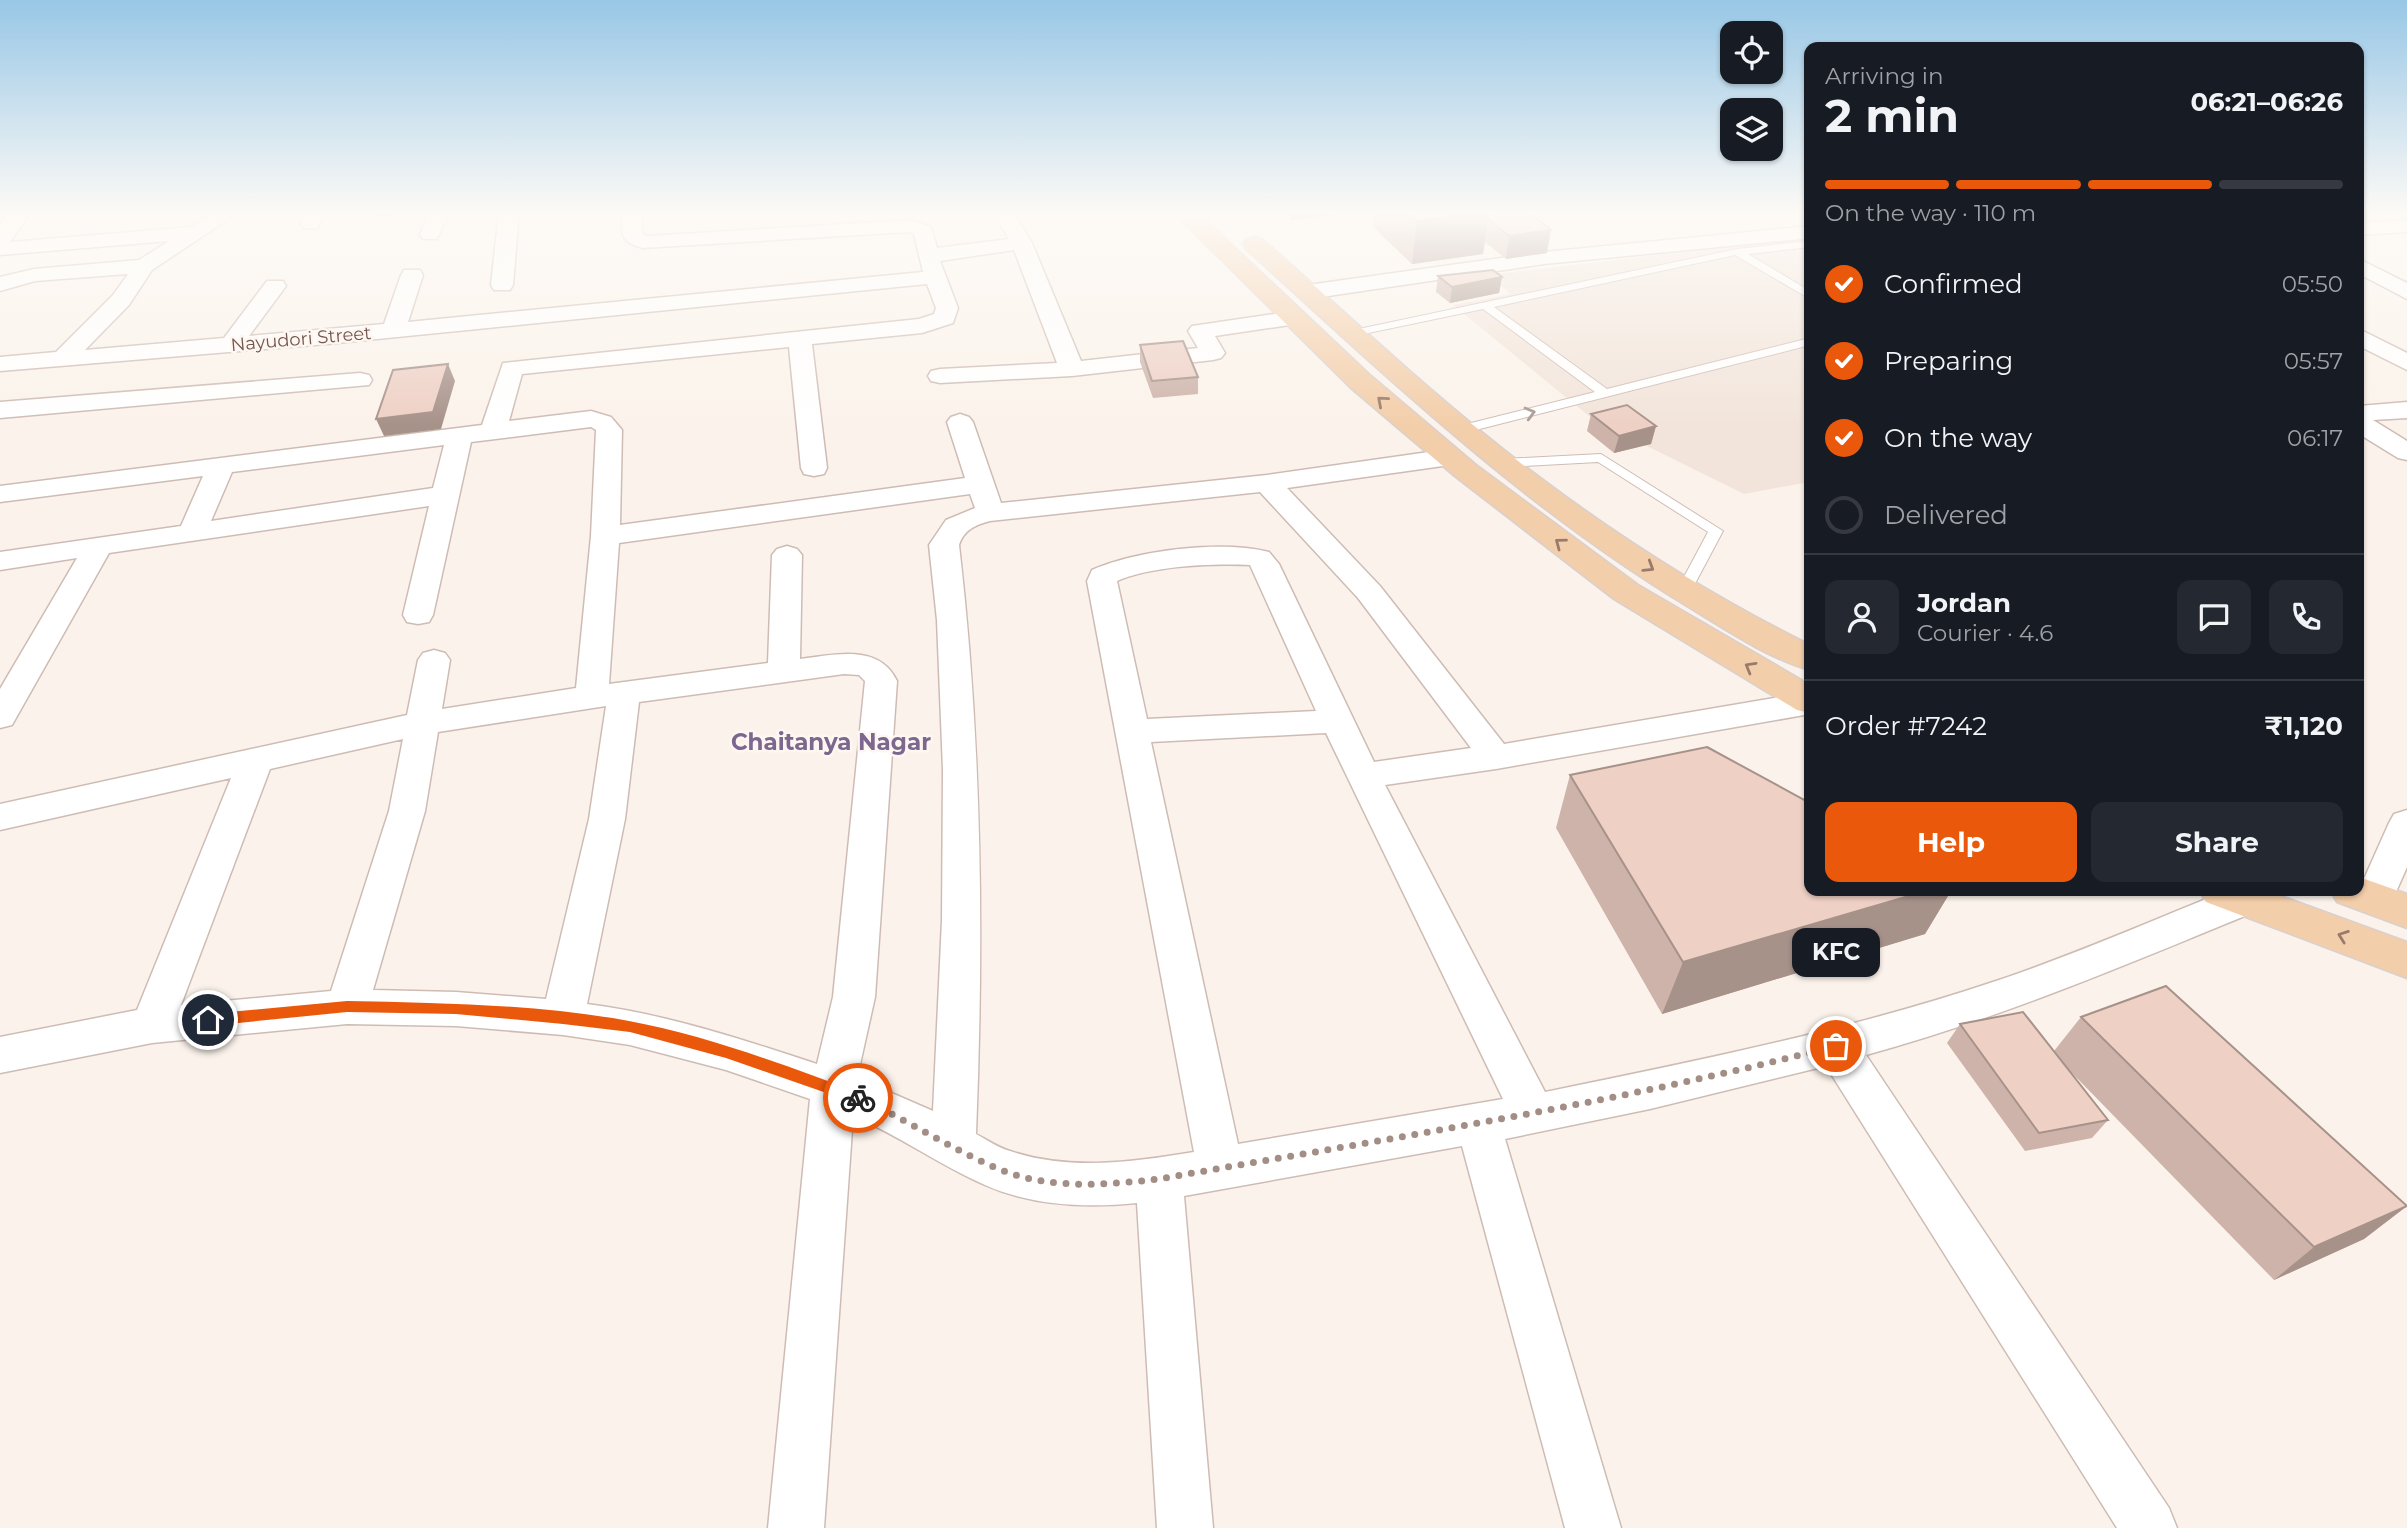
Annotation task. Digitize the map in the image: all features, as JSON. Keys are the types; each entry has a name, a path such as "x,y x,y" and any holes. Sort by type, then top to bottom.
{"main road":[{"path":"1274,283 1302,305 1354,333 1504,463 1563,509 1685,590 1804,652"},
{"path":"1283,283 1361,383 1450,457 1626,592 1804,698"},
{"path":"2235,896 2407,960"}],"street":[{"path":"63,359 121,300 132,283"},
{"path":"394,330 409,283"},
{"name":"Nayudori Street","path":"0,364 394,330 787,283"},
{"path":"493,430 512,368 922,326 940,322 945,318 947,308 938,283"},
{"path":"1038,283 1072,369"},
{"path":"940,376 1072,369 1213,353 1200,331 1302,305 1414,283"},
{"path":"2392,283 2407,292"},
{"path":"232,345 275,286"},
{"path":"800,339 814,468"},
{"path":"2364,339 2407,363"},
{"path":"0,410 360,380"},
{"path":"2364,414 2407,410"},
{"path":"0,494 493,430 591,419 607,425 607,819 563,1018"},
{"path":"960,422 985,498"},
{"path":"2364,426 2407,452"},
{"path":"418,615 459,435"},
{"path":"605,536 985,498 1267,483 1450,457"},
{"path":"192,532 221,466"},
{"path":"1267,483 1369,592 1496,757"},
{"path":"0,561 445,495"},
{"path":"953,1146 959,1045 963,881 956,657 944,545 947,534 955,524 985,498"},
{"path":"0,717 99,546"},
{"path":"784,671 787,555"},
{"path":"1220,1168 1102,580 1103,576 1128,568 1233,556 1254,556 1264,564 1336,721 1533,1114"},
{"path":"347,1007 407,811 434,660"},
{"path":"0,817 424,723 784,671 859,664 871,667 878,673 881,681 854,997 833,1088 796,1528"},
{"path":"1363,776 1496,757 1804,703"},
{"path":"1131,731 1336,721"},
{"path":"152,1025 257,759"},
{"path":"2378,900 2407,822"},
{"path":"0,1055 152,1025 347,1007 456,1009 563,1018 630,1027 726,1052 833,1088 890,1111 1000,1170 1044,1181 1104,1185 1159,1179 1478,1124 1720,1076 1836,1046 1998,998 2230,896"},
{"path":"1836,1046 2149,1528"},
{"path":"1478,1124 1593,1528"},
{"path":"1159,1179 1185,1528"}],"lane":[{"path":"1354,333 1588,283"},
{"path":"1789,283 1804,292"},
{"path":"1485,305 1604,393"},
{"path":"1464,429 1804,343"},
{"path":"1504,463 1601,458 1716,531 1685,590"}],"shaded area":[{"path":"1498,283 1804,283 1804,483 1744,494 1594,420 1453,305 1511,294"}],"building":[{"path":"1447,283 1470,283 1452,287"},
{"path":"1183,341 1198,377 1152,381 1140,345"},
{"path":"448,364 433,412 376,419 393,370"},
{"path":"1627,405 1656,426 1619,436 1591,414"},
{"path":"1707,747 1804,800 1804,896 1909,896 1683,962 1570,775"},
{"path":"2166,986 2407,1206 2314,1247 2081,1017"},
{"path":"2023,1012 2108,1120 2039,1133 1960,1024"}],"way so far":[{"path":"858,1098 890,1111 1000,1170 1044,1181 1104,1185 1159,1179 1533,1114 1720,1076 1836,1046"}],"place":[{"name":"KFC","path":"1836,1046"}],"district":[{"name":"Chaitanya Nagar","path":"831,742"}],"route":[{"path":"208,1020 347,1007 456,1009 563,1018 630,1027 726,1052 858,1098"}]}
